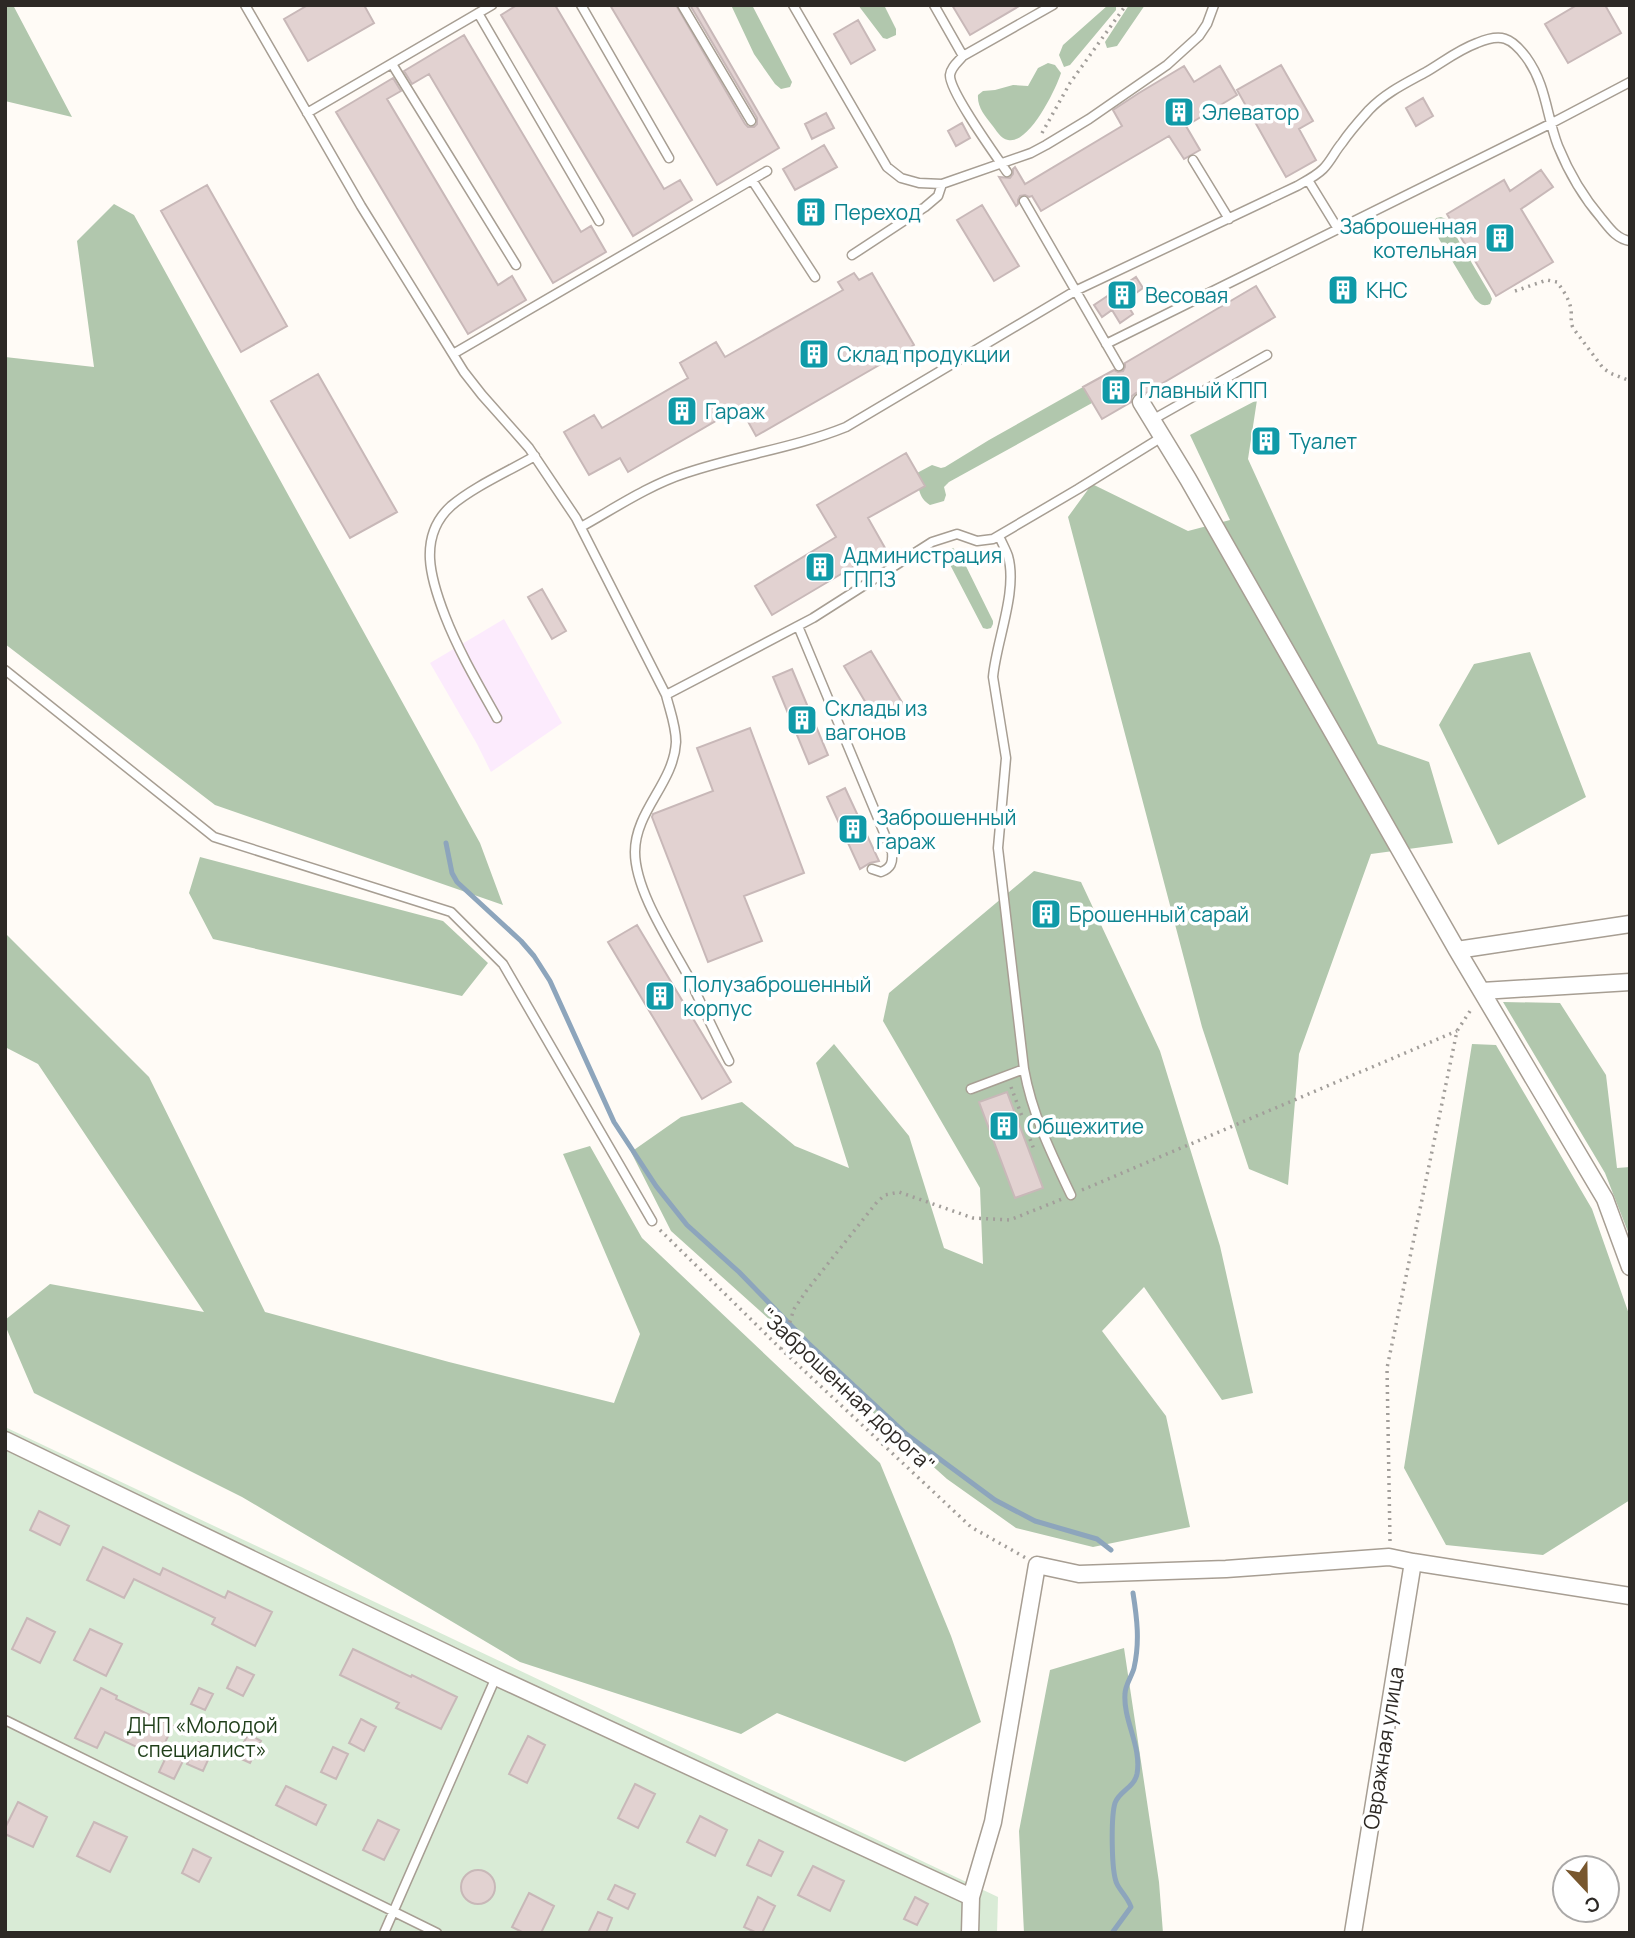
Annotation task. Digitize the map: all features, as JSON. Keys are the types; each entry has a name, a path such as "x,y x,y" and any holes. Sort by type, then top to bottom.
{"street":[{"path":"1141,402 1188,479 1457,950 1605,1199 1630,1267"},
{"path":"1457,950 1630,924"},
{"path":"1482,991 1630,982"},
{"path":"5,1440 496,1677 971,1897"},
{"path":"970,1933 971,1897 993,1822 1037,1564 1079,1574 1226,1569 1389,1557 1630,1596"},
{"name":"Овражная улица","path":"1353,1933 1413,1562"}],"lane":[{"path":"244,5 361,206 453,354 482,395 535,456 581,527 666,695 676,730 674,751 668,774 638,832 635,850 637,867 655,914 729,1061"},
{"path":"307,113 492,5"},
{"path":"581,5 669,158"},
{"path":"682,5 751,121"},
{"path":"793,5 887,167 901,178 919,183 942,184 1031,153 1089,119 1167,65 1199,36 1214,5"},
{"path":"934,5 963,56"},
{"path":"1007,172 958,96 950,78 953,66 963,56 1053,5"},
{"path":"478,13 599,221"},
{"path":"581,527 645,491 685,473 813,440 846,427 1075,291 1308,180 1324,169 1355,127 1382,99 1467,46 1481,41 1502,38 1511,40 1518,46 1535,69 1559,146 1572,177 1611,230 1618,237 1630,241"},
{"path":"392,64 516,265"},
{"path":"1106,344 1630,82"},
{"path":"1192,160 1229,219"},
{"path":"453,354 767,171"},
{"path":"752,180 815,277"},
{"path":"1308,180 1338,229"},
{"path":"852,255 925,207 938,196 942,184"},
{"path":"1024,201 1119,366"},
{"path":"1152,419 1267,355"},
{"path":"666,695 798,626 932,541 957,534 977,541 999,536 1162,437"},
{"path":"497,718 466,664 441,606 429,566 430,548 433,530 452,506 535,456"},
{"path":"999,536 1008,556 1011,576 1003,633 993,677 1006,758 999,848 1029,1097 1071,1195"},
{"path":"798,626 892,852 891,866 881,872 872,869"},
{"path":"5,670 214,837 451,912 503,964 652,1221"},
{"path":"971,1089 1024,1069"},
{"path":"384,1933 496,1677"},
{"path":"5,1720 437,1933"}],"path":[{"path":"1031,153 1070,83 1126,5"},
{"path":"1514,291 1547,279 1557,282 1570,305 1573,328 1603,368 1630,382"},
{"path":"1389,1557 1387,1368 1457,1031 1482,991"},
{"path":"780,1349 794,1309 807,1290 877,1202 886,1195 899,1192 974,1219 1010,1220 1457,1031"},
{"path":"1006,1075 1025,1125"},
{"path":"1029,1137 1035,1152"},
{"name":"\"Заброшенная дорога\"","path":"652,1221 780,1349 971,1527 1037,1564"}],"shaded area":[{"path":"504,619 562,723 491,772 430,663"}],"green space":[{"path":"5,5 13,5 72,117 5,101"},
{"path":"731,5 752,5 792,82 790,87 781,89 775,84 754,54"},
{"path":"858,5 884,5 896,29 896,35 883,38"},
{"path":"1116,5 1116,10 1070,65 1064,67 1059,55 1063,45 1107,6"},
{"path":"1129,5 1145,5 1117,46 1107,48 1105,42"},
{"path":"1048,63 1055,65 1061,73 1054,91 1033,125 1024,134 1016,139 1003,138 982,111 978,95 983,91 1013,85 1028,86 1038,68"},
{"path":"114,204 134,215 480,843 503,905 215,805 5,644 5,357 94,367 77,241"},
{"path":"1436,218 1446,219 1490,294 1490,304 1482,304 1475,299 1439,239 1433,224"},
{"path":"1083,387 1092,403 949,482 944,487 944,501 930,505 923,499 917,473 932,465 945,467"},
{"path":"1257,400 1248,459 1378,744 1429,762 1453,843 1371,854 1299,1054 1288,1185 1249,1169 1202,1027 1068,517 1092,484 1188,531 1230,520 1190,435"},
{"path":"953,548 960,554 993,621 991,628 983,628 945,555 946,551"},
{"path":"1530,652 1586,797 1498,845 1439,725 1474,664"},
{"path":"200,857 443,921 488,963 462,996 213,939 189,893"},
{"path":"1034,871 1081,882 1160,1051 1220,1246 1253,1393 1222,1400 1144,1287 1102,1331 1166,1416 1190,1527 1093,1547 1016,1528 947,1479 671,1231 631,1152 681,1117 742,1102 795,1146 849,1168 816,1063 834,1044 909,1136 944,1248 983,1264 980,1188 883,1021 889,993"},
{"path":"5,933 149,1077 265,1312 614,1403 640,1334 563,1154 590,1146 642,1238 880,1463 951,1636 981,1722 905,1762 777,1713 741,1734 520,1662 242,1497 34,1393 5,1320 50,1284 204,1312 38,1064 5,1047"},
{"path":"1503,1002 1560,1003 1606,1075 1617,1168 1630,1167 1630,1237 1605,1173"},
{"path":"1472,1044 1496,1045 1592,1209 1630,1317 1630,1500 1543,1555 1446,1545 1404,1468"},
{"name":"ДНП «Молодой специалист»","path":"5,1427 998,1897 997,1933 5,1933"},
{"path":"1124,1648 1159,1882 1163,1933 1024,1933 1019,1831 1050,1670"}],"building":[{"path":"308,5 364,5 374,23 308,61 284,19"},
{"path":"517,5 555,5 664,189 680,180 692,200 633,236 501,15"},
{"path":"610,5 676,5 745,124 754,127 757,118 690,5 696,5 779,148 717,185"},
{"path":"952,5 1021,5 970,35"},
{"path":"1577,5 1605,5 1621,33 1568,63 1545,24"},
{"path":"858,20 875,50 851,64 834,34"},
{"path":"464,35 581,232 591,226 606,252 553,283 429,74 412,84 404,71"},
{"path":"1281,65 1313,121 1299,129 1316,160 1286,177 1237,90"},
{"path":"1184,66 1194,82 1220,66 1237,95 1186,126 1200,150 1184,159 1169,136 1041,211 1032,196 1020,196 1016,206 999,177 1010,178 1015,167 1025,184 1122,126 1113,110"},
{"path":"393,78 401,91 387,99 498,285 512,276 526,300 468,334 336,112"},
{"path":"1423,98 1433,116 1416,126 1406,108"},
{"path":"826,113 834,128 812,139 805,124"},
{"path":"962,123 970,138 956,146 948,131"},
{"path":"824,145 837,167 795,190 783,169"},
{"name":"Заброшенная котельная","path":"1541,170 1553,187 1521,209 1553,262 1496,296 1447,214 1504,180 1510,191"},
{"path":"207,185 287,326 241,352 161,211"},
{"path":"982,205 1019,266 994,281 957,220"},
{"name":"Склад продукции","path":"854,273 859,280 872,273 914,345 756,436 740,407 628,472 620,458 589,475 564,432 594,415 602,428 688,378 680,363 716,342 725,357 843,290 838,282"},
{"name":"Весовая","path":"1136,277 1143,288 1125,301 1133,314 1120,323 1112,310 1102,317 1094,305"},
{"path":"1256,286 1275,317 1146,393 1136,393 1131,402 1102,419 1083,387 1114,370 1123,371 1125,363"},
{"path":"318,374 397,512 350,538 271,401"},
{"path":"906,453 925,486 868,518 885,548 772,615 755,586 836,537 817,505"},
{"path":"542,589 566,631 552,639 528,597"},
{"path":"871,651 903,704 876,720 844,666"},
{"name":"Склады из вагонов","path":"792,669 828,755 809,764 773,677"},
{"path":"750,728 804,873 744,896 762,941 708,962 652,817 653,814 713,791 697,748"},
{"name":"Заброшенный гараж","path":"845,788 879,861 860,869 827,797"},
{"name":"Полузаброшенный корпус","path":"637,925 731,1082 702,1099 608,942"},
{"name":"Общежитие","path":"1007,1092 1043,1188 1015,1198 979,1102"},
{"path":"39,1511 69,1526 60,1545 30,1530"},
{"path":"103,1547 160,1575 163,1568 225,1598 228,1591 272,1612 255,1646 212,1624 215,1618 134,1579 124,1598 87,1580"},
{"path":"27,1618 55,1632 40,1663 12,1649"},
{"path":"90,1629 122,1644 106,1676 74,1660"},
{"path":"353,1649 457,1697 441,1729 396,1708 399,1703 340,1675"},
{"path":"237,1667 254,1675 243,1696 227,1688"},
{"path":"101,1688 117,1696 116,1699 173,1726 158,1757 105,1732 97,1748 75,1738"},
{"path":"199,1688 213,1694 205,1710 191,1704"},
{"path":"361,1719 376,1727 364,1751 349,1743"},
{"path":"248,1734 261,1741 250,1763 237,1757"},
{"path":"528,1736 545,1745 527,1783 509,1774"},
{"path":"198,1742 213,1749 203,1771 187,1764"},
{"path":"333,1747 348,1754 336,1779 321,1772"},
{"path":"168,1753 183,1761 174,1779 159,1772"},
{"path":"635,1784 655,1794 638,1828 618,1818"},
{"path":"286,1786 326,1805 316,1825 276,1805"},
{"path":"18,1802 47,1817 33,1847 5,1834 5,1828"},
{"path":"700,1816 727,1830 715,1856 687,1842"},
{"path":"378,1820 399,1830 384,1860 363,1850"},
{"path":"94,1822 127,1837 110,1872 77,1856"},
{"path":"759,1840 783,1852 771,1876 747,1865"},
{"path":"193,1849 211,1858 199,1882 182,1873"},
{"path":"813,1866 844,1881 830,1911 798,1895"},
{"path":"478,1870 490,1875 495,1887 490,1899 478,1904 466,1899 461,1887 466,1875"},
{"path":"615,1885 635,1894 628,1909 608,1899"},
{"path":"529,1893 554,1906 541,1933 524,1933 512,1927"},
{"path":"758,1897 775,1906 762,1933 744,1927"},
{"path":"915,1897 928,1904 917,1925 904,1919"},
{"path":"598,1912 612,1918 606,1933 588,1933"}],"waterway":[{"path":"446,843 452,873 457,882 521,941 550,981 614,1122 656,1186 687,1225 906,1434 995,1500 1035,1521 1097,1539 1111,1550"},
{"path":"1112,1933 1131,1907 1115,1878 1112,1831 1115,1803 1133,1783 1138,1764 1125,1704 1125,1691 1134,1668 1137,1649 1133,1593"}],"place":[{"name":"Элеватор","path":"1179,112"},
{"name":"Переход","path":"811,212"},
{"name":"Заброшенная котельная","path":"1500,238"},
{"name":"КНС","path":"1343,290"},
{"name":"Весовая","path":"1122,295"},
{"name":"Склад продукции","path":"814,354"},
{"name":"Главный КПП","path":"1116,390"},
{"name":"Гараж","path":"682,411"},
{"name":"Туалет","path":"1266,441"},
{"name":"Администрация ГППЗ","path":"820,567"},
{"name":"Склады из вагонов","path":"802,720"},
{"name":"Заброшенный гараж","path":"853,829"},
{"name":"Брошенный сарай","path":"1046,914"},
{"name":"Полузаброшенный корпус","path":"660,996"},
{"name":"Общежитие","path":"1004,1126"}]}
